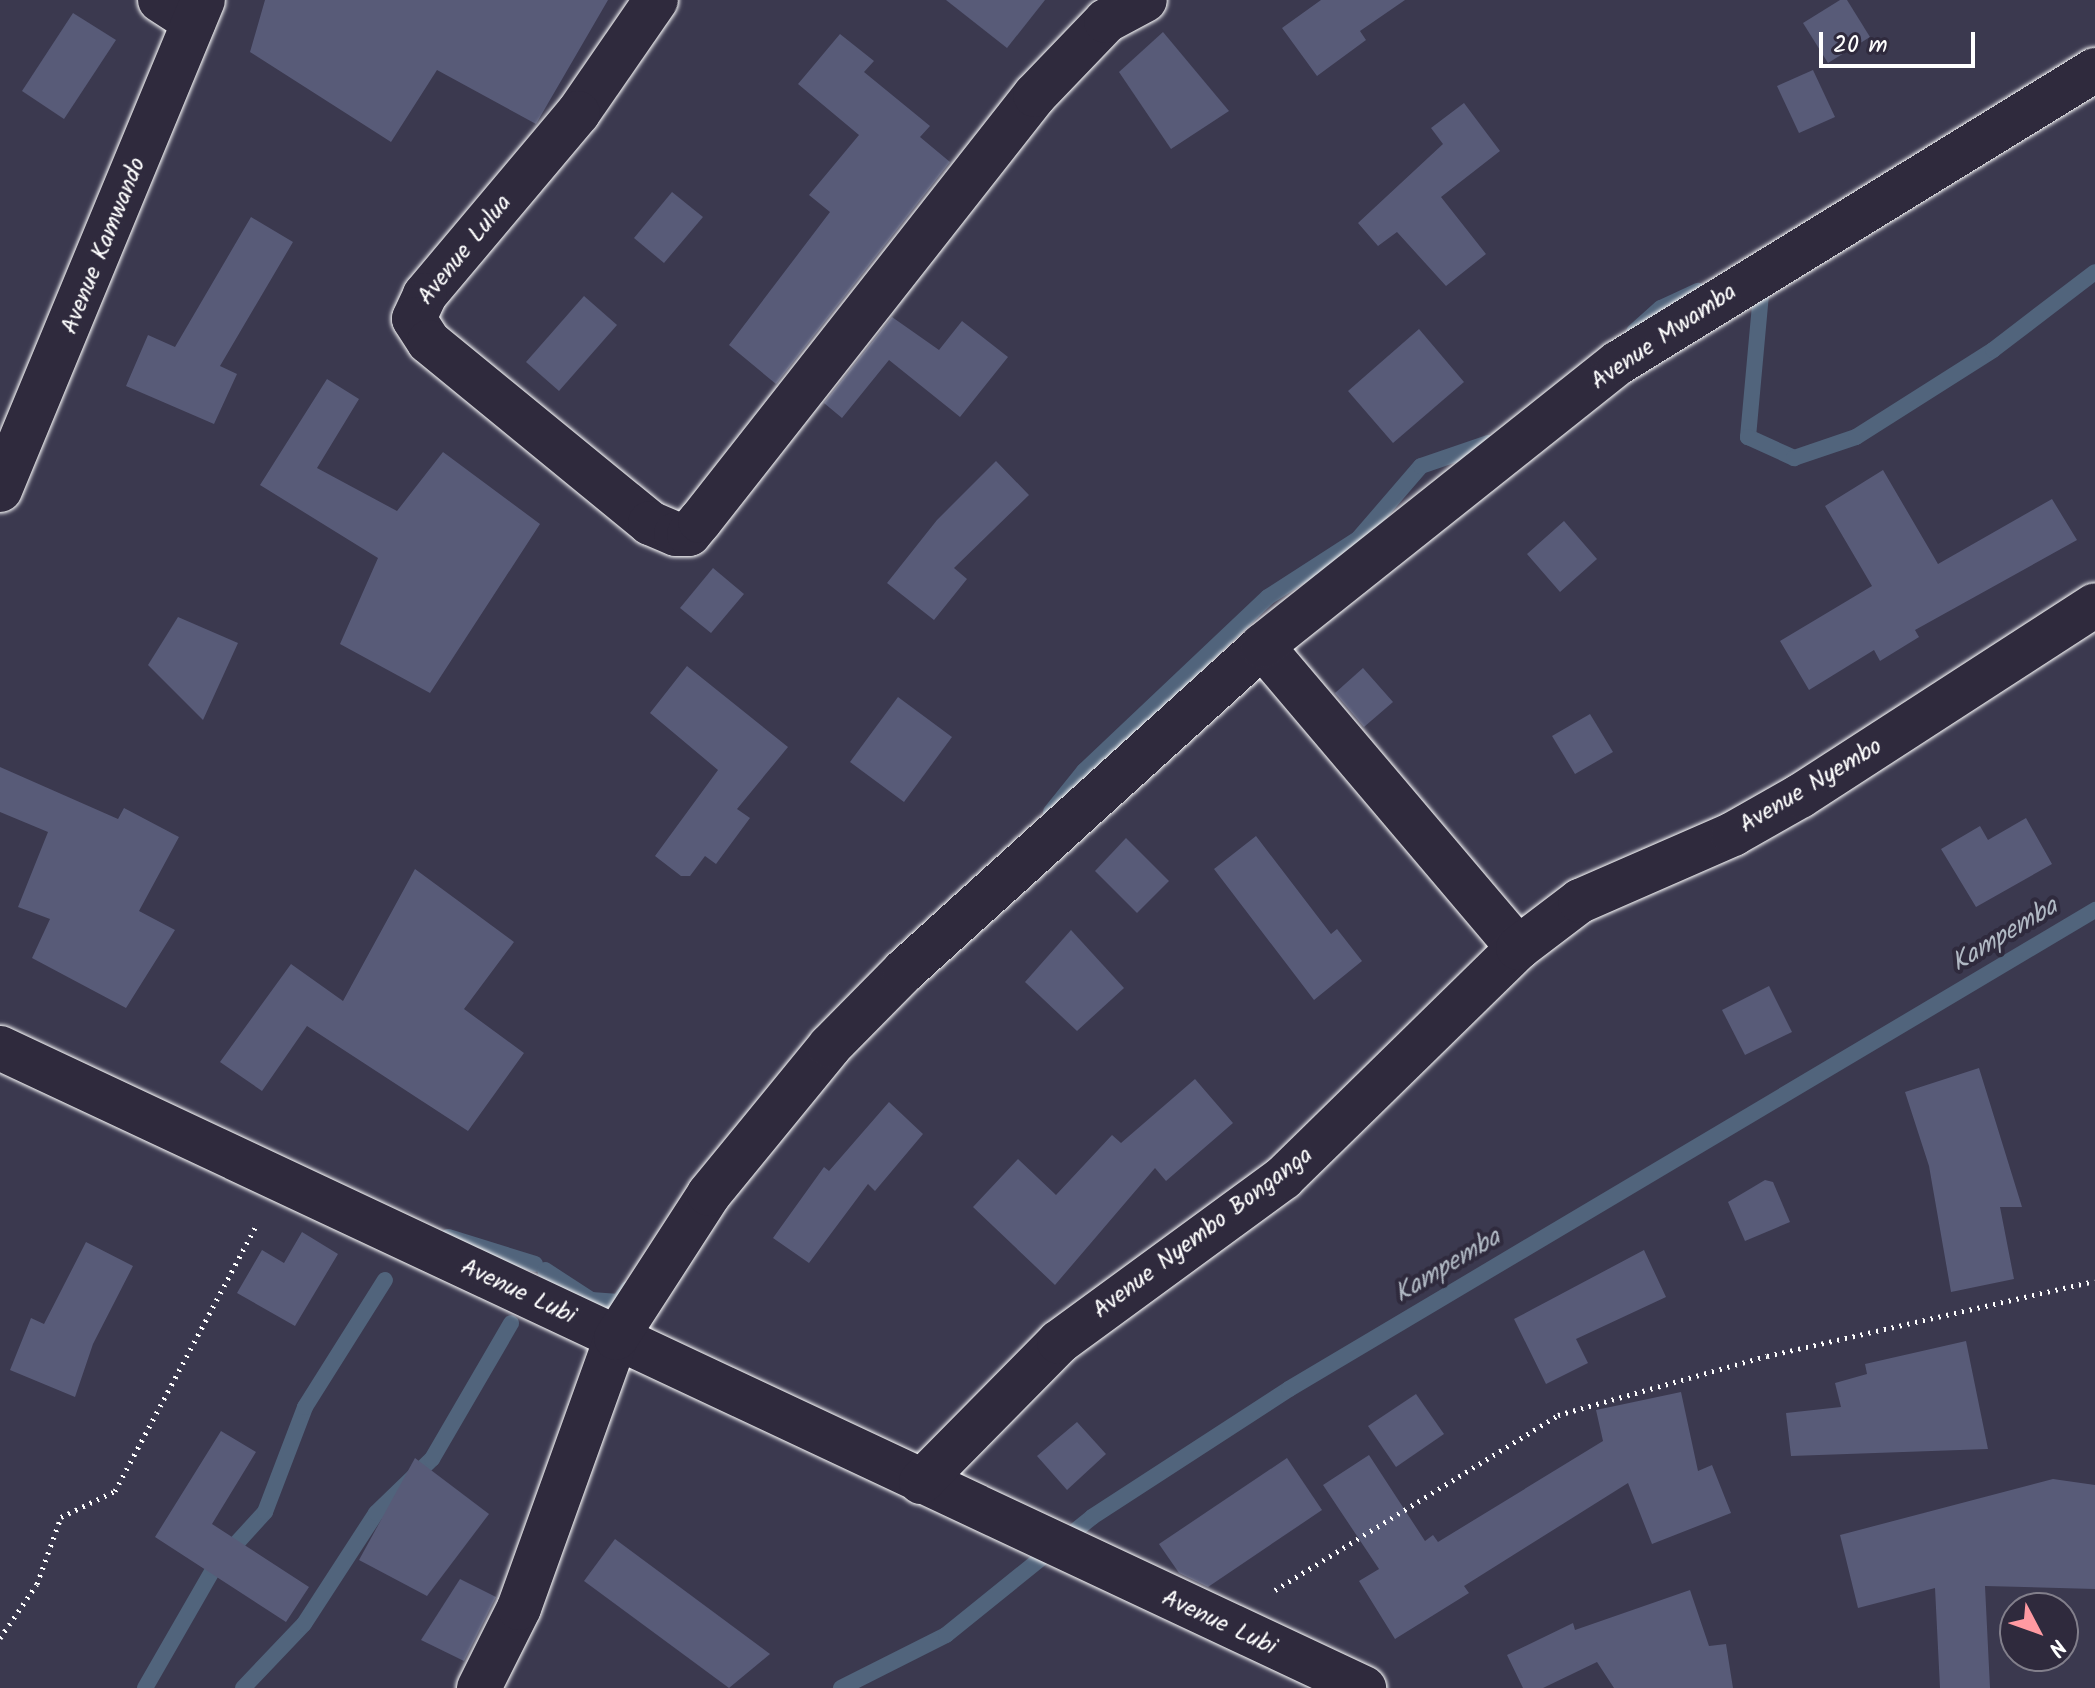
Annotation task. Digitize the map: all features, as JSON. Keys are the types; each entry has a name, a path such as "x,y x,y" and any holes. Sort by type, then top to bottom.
{"street":[{"name":"Avenue Lulua","path":"656,0 578,113 425,295 414,319 429,342 650,523 689,534 1035,95 1106,21 1145,0"},
{"name":"Avenue Kamwando","path":"0,490 186,7"},
{"name":"Avenue Mwamba","path":"479,1688 519,1608 616,1338 709,1194 830,1046 1000,880 1262,646 1618,363 2095,70"},
{"name":"Avenue Nyembo","path":"1518,948 1604,886 1733,834 1800,796 2095,605"},
{"path":"1262,646 1518,948"},
{"name":"Avenue Nyembo Bonganga","path":"921,1482 1059,1342 1283,1178 1518,948"},
{"name":"Avenue Lubi","path":"0,1048 1236,1632 1364,1688"}],"path":[{"path":"0,1638 37,1584 61,1517 115,1491 282,1181"},
{"path":"1236,1632 1268,1594 1558,1415 1767,1356 2095,1281"}],"building":[{"path":"265,0 608,0 536,124 437,70 391,142 250,52"},
{"path":"946,0 1045,0 1007,48"},
{"path":"1321,0 1405,0 1360,31 1366,40 1317,76 1282,28"},
{"path":"1840,0 1847,0 1870,37 1828,63 1803,23"},
{"path":"73,13 116,40 64,119 22,91"},
{"path":"1163,32 1229,111 1171,149 1119,72"},
{"path":"840,34 874,61 864,72 930,126 920,137 950,162 776,384 729,345 830,212 809,195 859,135 798,84"},
{"path":"1813,70 1835,117 1799,133 1777,86"},
{"path":"1464,103 1500,151 1441,197 1486,254 1446,286 1397,232 1378,246 1358,223 1443,144 1431,128"},
{"path":"672,192 703,217 664,263 634,238"},
{"path":"251,217 293,242 220,366 237,374 214,424 126,386 148,335 175,347"},
{"path":"584,296 617,325 559,391 526,362"},
{"path":"892,317 939,350 962,321 1008,357 960,417 889,360 842,418 824,403"},
{"path":"1419,329 1464,382 1393,443 1348,391"},
{"path":"327,379 359,399 317,468 397,511 443,452 540,524 430,693 340,644 378,558 260,485"},
{"path":"996,461 1029,495 954,568 967,579 934,620 887,583 937,520"},
{"path":"1883,470 1938,564 2052,499 2077,540 1915,630 1919,637 1880,661 1874,650 1809,690 1780,641 1872,586 1825,506"},
{"path":"1564,521 1597,559 1560,592 1527,554"},
{"path":"713,568 744,594 711,633 680,608"},
{"path":"178,617 238,643 203,720 148,665"},
{"path":"687,666 788,747 737,809 750,818 716,864 705,856 690,876 681,876 655,856 718,770 650,713"},
{"path":"1363,668 1393,702 1364,727 1335,693"},
{"path":"898,697 952,737 904,802 850,762"},
{"path":"1590,714 1613,752 1575,774 1552,736"},
{"path":"0,767 118,819 124,808 179,837 139,911 175,930 126,1008 32,958 50,919 18,907 48,832 0,812"},
{"path":"2026,818 2052,864 1976,907 1941,849 1980,826 1988,840"},
{"path":"1256,836 1331,934 1337,929 1362,961 1314,1000 1214,869"},
{"path":"1126,838 1169,881 1137,913 1095,871"},
{"path":"415,869 514,942 464,1009 524,1053 468,1131 307,1026 262,1091 220,1062 291,964 343,1001"},
{"path":"1071,930 1124,988 1077,1031 1025,982"},
{"path":"1769,986 1792,1032 1745,1055 1722,1010"},
{"path":"1979,1068 2022,1207 2000,1207 2014,1279 1951,1292 1929,1166 1905,1092"},
{"path":"1195,1079 1233,1123 1166,1181 1155,1168 1055,1285 973,1207 1018,1159 1056,1195 1112,1135 1121,1143"},
{"path":"889,1102 923,1134 875,1191 868,1184 809,1263 773,1238 824,1167 829,1171"},
{"path":"1765,1180 1773,1182 1790,1222 1745,1241 1728,1202"},
{"path":"302,1232 338,1254 295,1326 237,1293 262,1250 284,1263"},
{"path":"86,1242 133,1266 93,1344 75,1397 10,1370 31,1318 44,1324"},
{"path":"1644,1250 1666,1297 1576,1339 1588,1363 1546,1384 1514,1319"},
{"path":"1966,1341 1988,1449 1791,1456 1786,1413 1841,1407 1835,1383 1867,1374 1865,1364"},
{"path":"1681,1392 1698,1471 1712,1465 1731,1513 1652,1544 1628,1483 1464,1586 1469,1593 1395,1639 1359,1581 1379,1569 1323,1485 1369,1455 1425,1541 1433,1535 1438,1542 1603,1441 1596,1410"},
{"path":"1416,1394 1444,1434 1396,1467 1368,1426"},
{"path":"1077,1422 1106,1454 1067,1490 1037,1456"},
{"path":"221,1431 256,1452 212,1524 309,1587 286,1622 155,1537"},
{"path":"415,1458 489,1514 427,1596 359,1560"},
{"path":"1287,1458 1322,1510 1208,1587 1179,1573 1159,1544"},
{"path":"2053,1479 2095,1485 2095,1589 1985,1586 1990,1688 1940,1688 1935,1588 1858,1608 1840,1535"},
{"path":"615,1539 770,1654 729,1688 584,1581"},
{"path":"460,1579 496,1597 464,1661 421,1640"},
{"path":"1690,1590 1709,1646 1726,1644 1733,1688 1614,1688 1597,1662 1543,1688 1523,1688 1507,1655 1573,1623 1575,1630"}],"waterway":[{"path":"1762,283 1748,437 1794,458 1856,437 1993,350 2095,272"},
{"path":"1634,332 1661,308 1698,291"},
{"path":"1051,812 1084,771 1268,597 1358,539 1421,466 1488,443"},
{"name":"Kampemba","path":"841,1688 946,1635 1092,1517 1289,1389 2095,910"},
{"path":"448,1237 535,1264"},
{"path":"545,1270 591,1300 619,1302 628,1289"},
{"path":"145,1688 214,1568 265,1512 305,1407 385,1280"},
{"path":"243,1688 304,1624 376,1513 432,1459 511,1323"}]}
